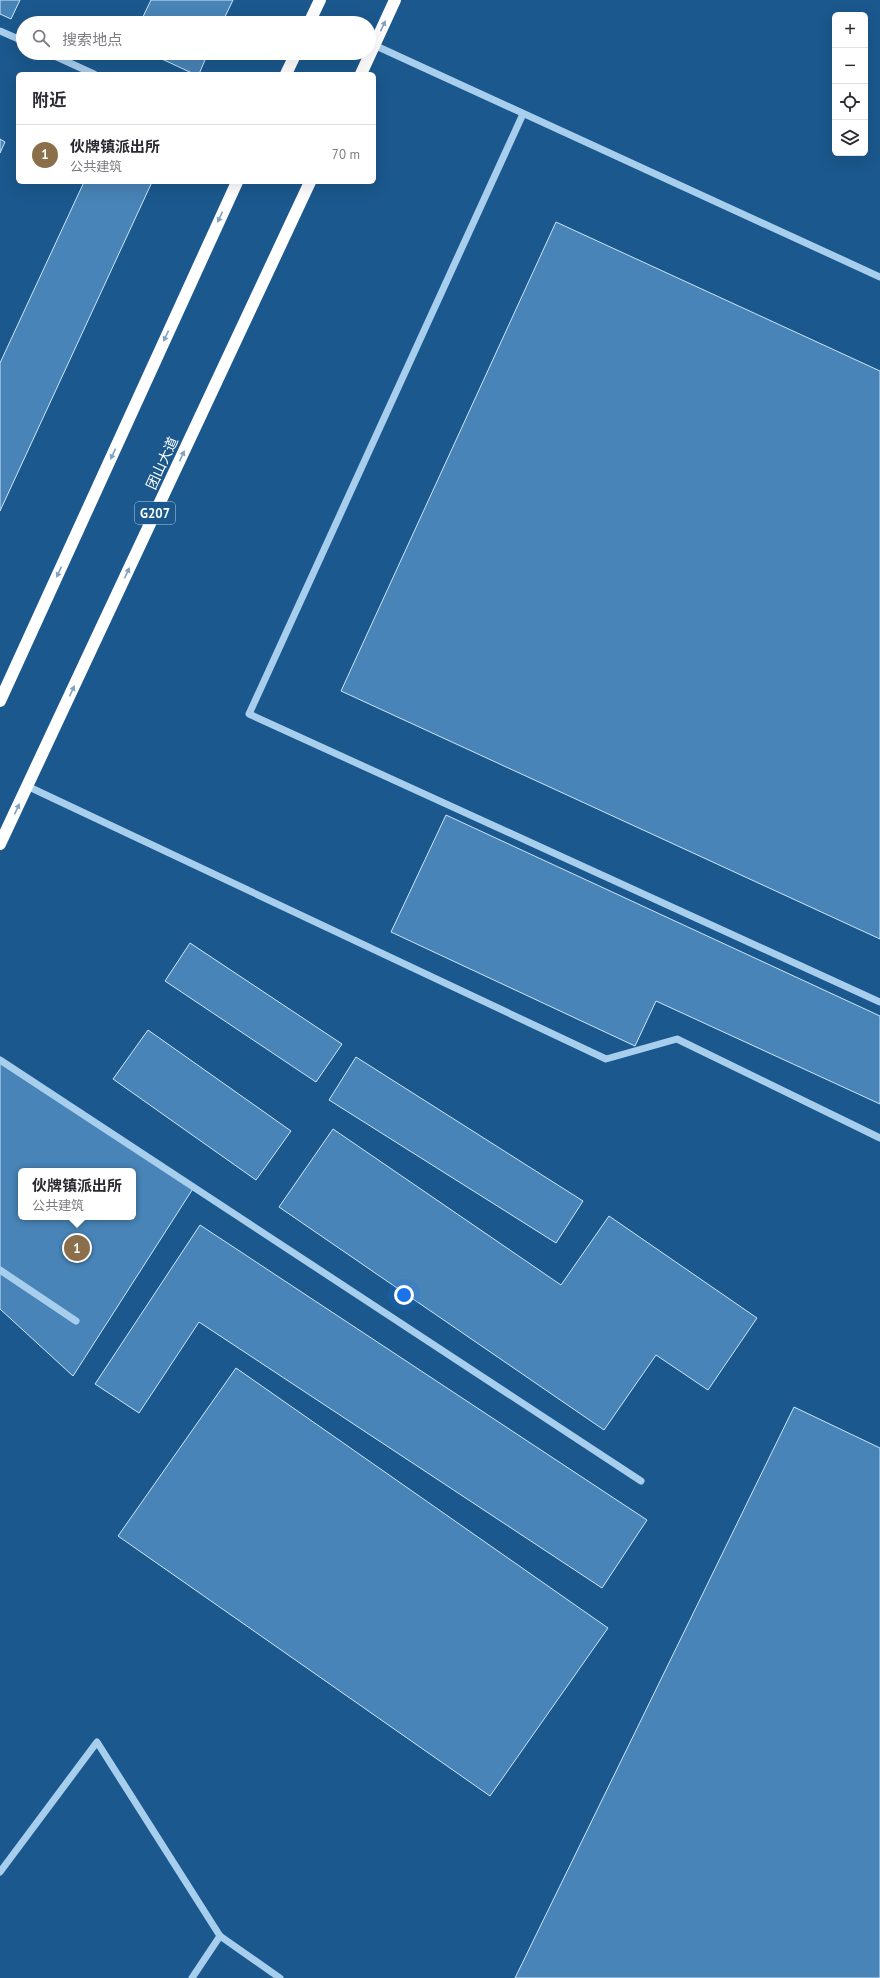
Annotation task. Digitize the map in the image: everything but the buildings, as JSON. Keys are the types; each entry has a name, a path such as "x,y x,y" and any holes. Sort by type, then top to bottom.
{"highway":[{"path":"313,16 320,0"},
{"path":"376,41 395,0"},
{"path":"287,72 293,60"},
{"path":"362,72 367,60"},
{"path":"0,701 236,184"},
{"name":"团山大道","path":"0,844 309,184"}],"lane":[{"path":"0,31 16,38"},
{"path":"376,46 880,277"},
{"path":"63,60 90,72"},
{"path":"523,114 249,714 880,1002"},
{"path":"27,786 606,1059 677,1039 880,1138"},
{"path":"0,1060 641,1481"},
{"path":"0,1270 76,1321"},
{"path":"0,1872 97,1742 220,1936 280,1978"},
{"path":"192,1978 220,1936"}],"place":[{"name":"伙牌镇派出所","path":"77,1248"}]}
